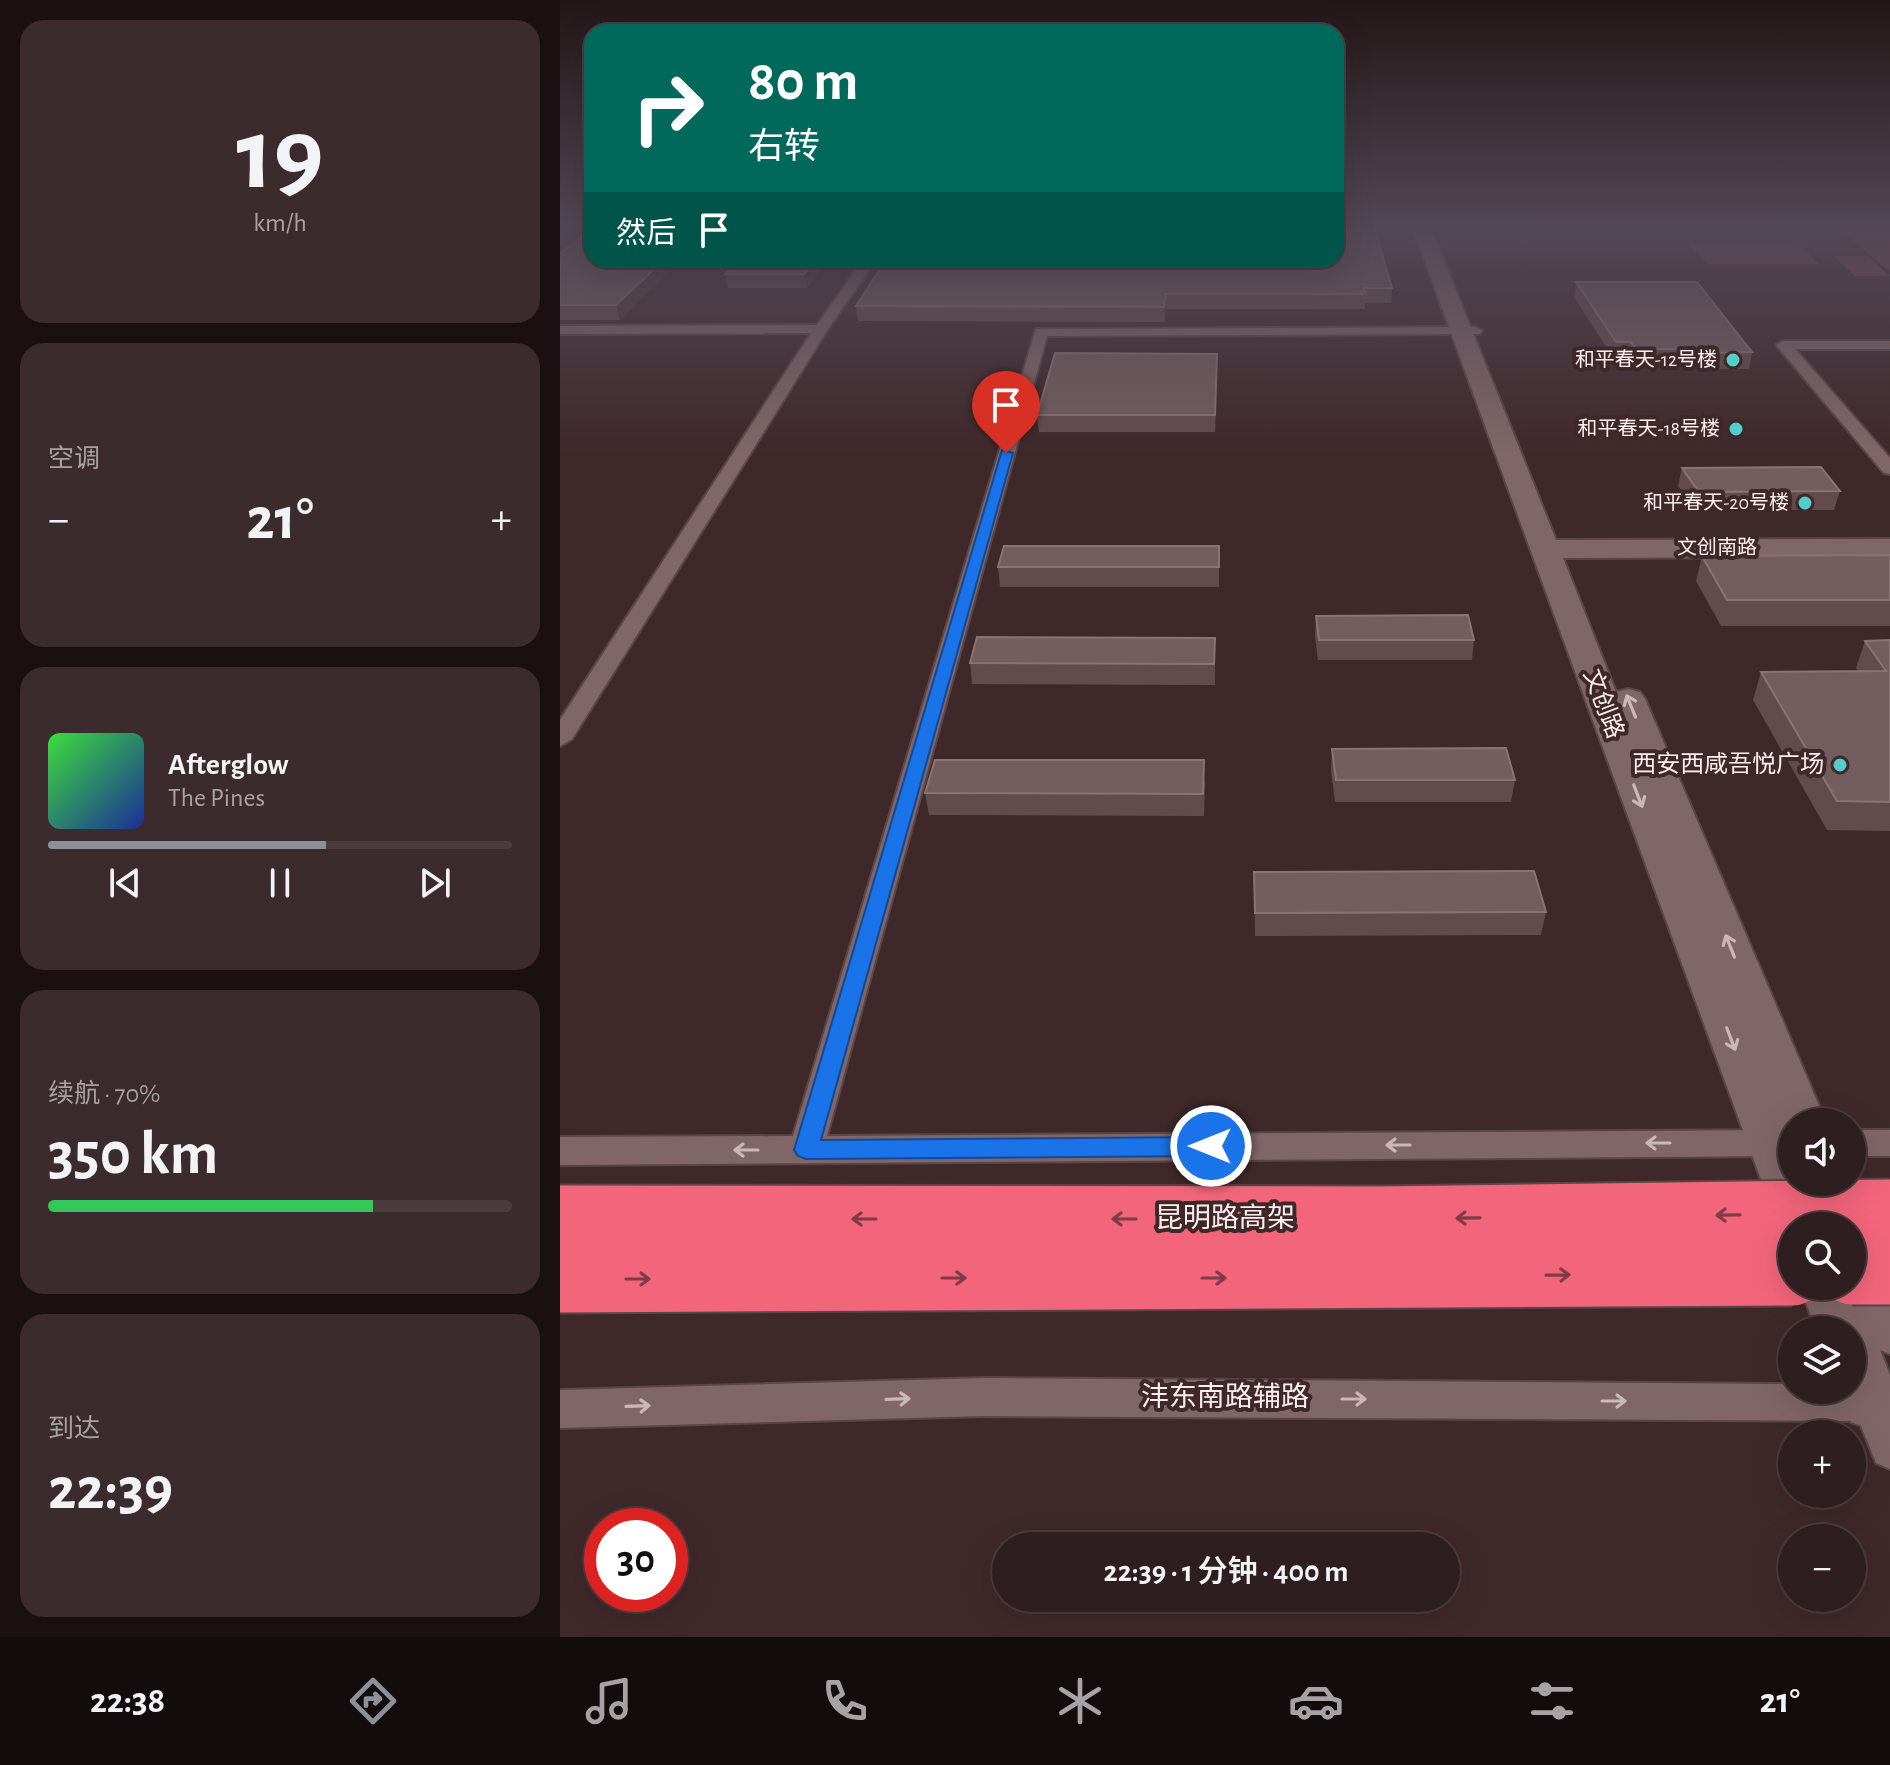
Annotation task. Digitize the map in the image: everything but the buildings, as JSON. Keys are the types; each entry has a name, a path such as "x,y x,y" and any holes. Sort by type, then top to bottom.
{"highway":[{"name":"昆明路高架","path":"560,1219 1380,1220 1890,1213"},
{"path":"1866,1271 1890,1271"},
{"path":"560,1279 1386,1277 1778,1272"}],"street":[{"path":"560,739 840,302"},
{"name":"文创路","path":"1455,302 1555,548 1778,1132"},
{"name":"文创路","path":"1459,302 1468,331"},
{"path":"560,330 821,329"},
{"path":"806,1150 1041,332 1468,331"},
{"path":"1890,345 1783,345 1890,469"},
{"name":"文创路","path":"1555,548 1796,1108"},
{"name":"文创南路","path":"1555,548 1890,548"},
{"path":"560,1151 1778,1142"},
{"path":"1866,1143 1890,1143"},
{"path":"1866,1273 1890,1329"},
{"path":"1866,1380 1884,1418"},
{"name":"沣东南路辅路","path":"560,1409 985,1397 1884,1418"}],"place":[{"name":"和平春天-12号楼","path":"1733,360"},
{"name":"和平春天-18号楼","path":"1736,429"},
{"name":"和平春天-20号楼","path":"1805,503"},
{"name":"西安西咸吾悦广场","path":"1840,765"}],"route":[{"path":"1006,453 806,1150 1211,1146"}]}
